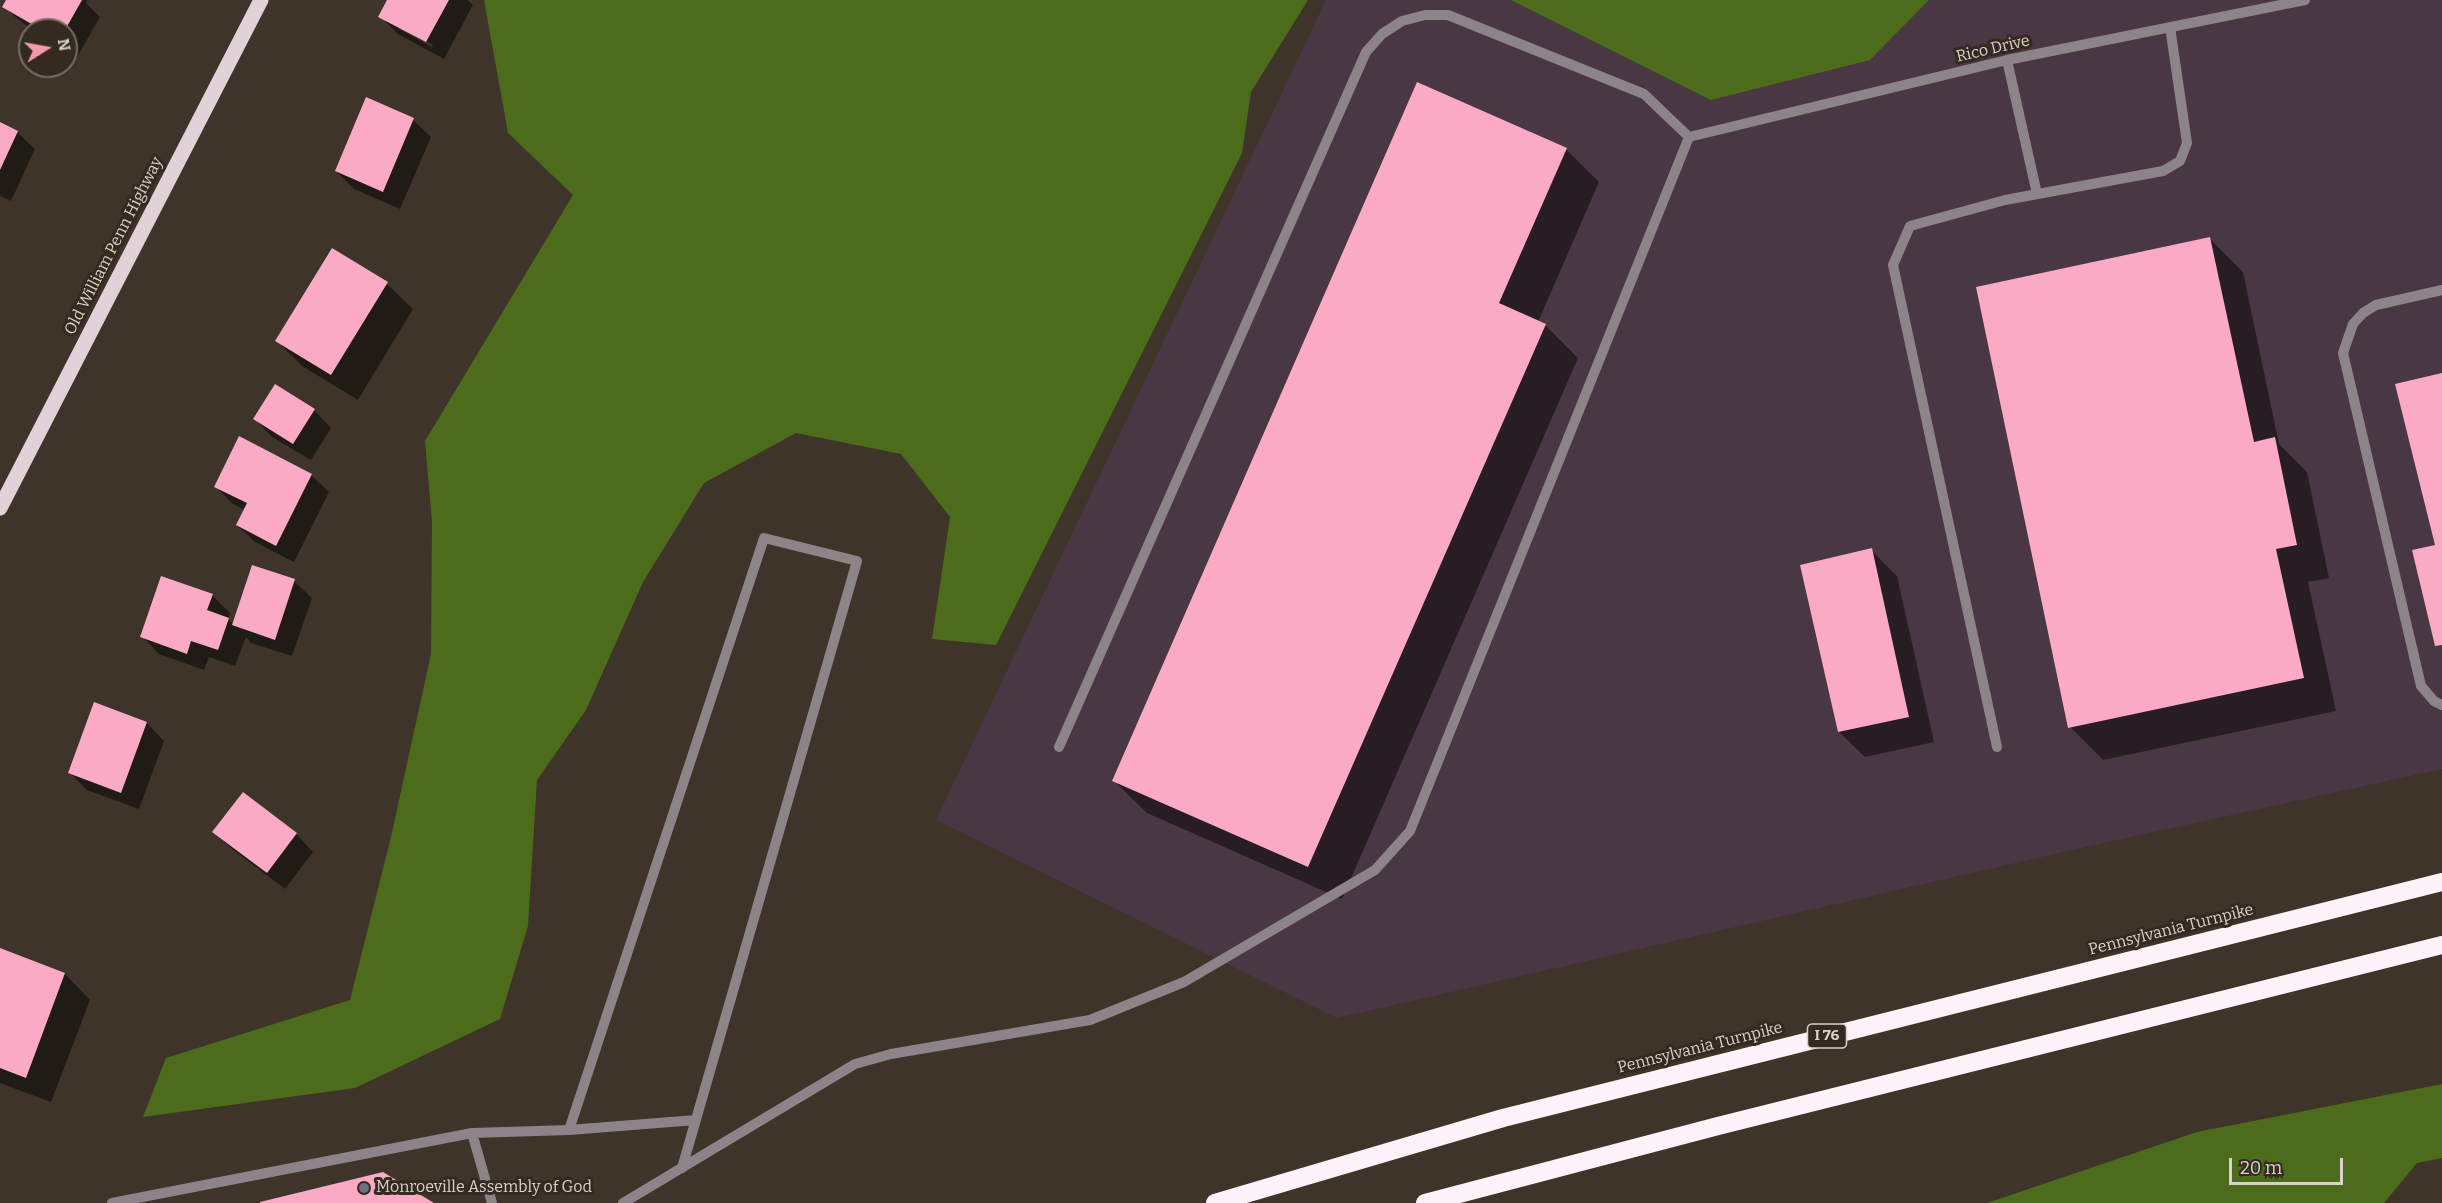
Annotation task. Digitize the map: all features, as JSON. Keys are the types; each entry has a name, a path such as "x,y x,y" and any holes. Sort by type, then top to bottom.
{"highway":[{"name":"Pennsylvania Turnpike","path":"1215,1203 1503,1118 2442,882"},
{"path":"1425,1203 1718,1126 2442,945"}],"main road":[{"name":"Old William Penn Highway","path":"0,508 261,0"}],"lane":[{"name":"Rico Drive","path":"1689,137 2007,60 2305,0"},
{"path":"623,1203 855,1064 891,1054 1090,1020 1184,982 1375,870 1410,831 1689,137 1644,94 1448,15 1425,15 1402,21 1382,34 1366,52 1059,747"},
{"path":"1997,747 1893,265 1910,225 2005,200 2163,171 2180,161 2187,143 2170,27"},
{"path":"2007,60 2037,194"},
{"path":"2442,290 2376,305 2363,313 2353,324 2343,353 2421,686 2434,701 2442,705"},
{"path":"569,1130 764,538 857,561 682,1168"},
{"path":"112,1203 472,1133 569,1130 696,1120"},
{"path":"472,1133 492,1203"}],"shaded area":[{"path":"1326,0 2442,0 2442,769 2094,845 1337,1018 936,820"}],"green space":[{"path":"484,0 1308,0 1251,92 1242,153 996,645 932,639 950,517 901,454 796,433 704,483 643,582 586,710 537,780 528,926 500,1019 355,1088 143,1117 166,1058 350,1000 391,837 431,654 432,522 425,441 573,195 508,133"},
{"path":"1511,0 1929,0 1870,60 1711,100"},
{"path":"2442,1084 2442,1158 2417,1163 2384,1203 1987,1203 2197,1132"}],"building":[{"path":"6,0 82,0 72,18 21,18 2,7"},
{"path":"387,0 449,0 426,42 378,17"},
{"path":"1417,82 1567,148 1499,303 1546,324 1308,867 1112,781"},
{"path":"366,97 414,118 383,192 335,171"},
{"path":"0,122 18,131 0,170"},
{"path":"2210,237 2254,442 2275,437 2297,545 2276,549 2304,678 2068,728 1976,287"},
{"path":"332,248 388,282 331,375 275,341"},
{"path":"2442,373 2442,645 2435,646 2412,550 2435,545 2395,384"},
{"path":"275,384 315,409 293,444 253,419"},
{"path":"239,436 312,474 276,546 236,525 247,503 214,487"},
{"path":"1872,548 1909,717 1838,732 1800,565"},
{"path":"252,565 295,579 275,640 232,625"},
{"path":"161,576 213,594 207,610 229,618 218,650 191,641 187,654 140,637"},
{"path":"94,702 147,722 121,793 68,773"},
{"path":"243,792 297,833 267,873 212,832"},
{"path":"0,948 65,973 26,1078 0,1068"},
{"name":"Monroeville Assembly of God","path":"383,1172 434,1203 260,1203 260,1202"}],"place":[{"name":"Monroeville Assembly of God","path":"364,1188"}]}
